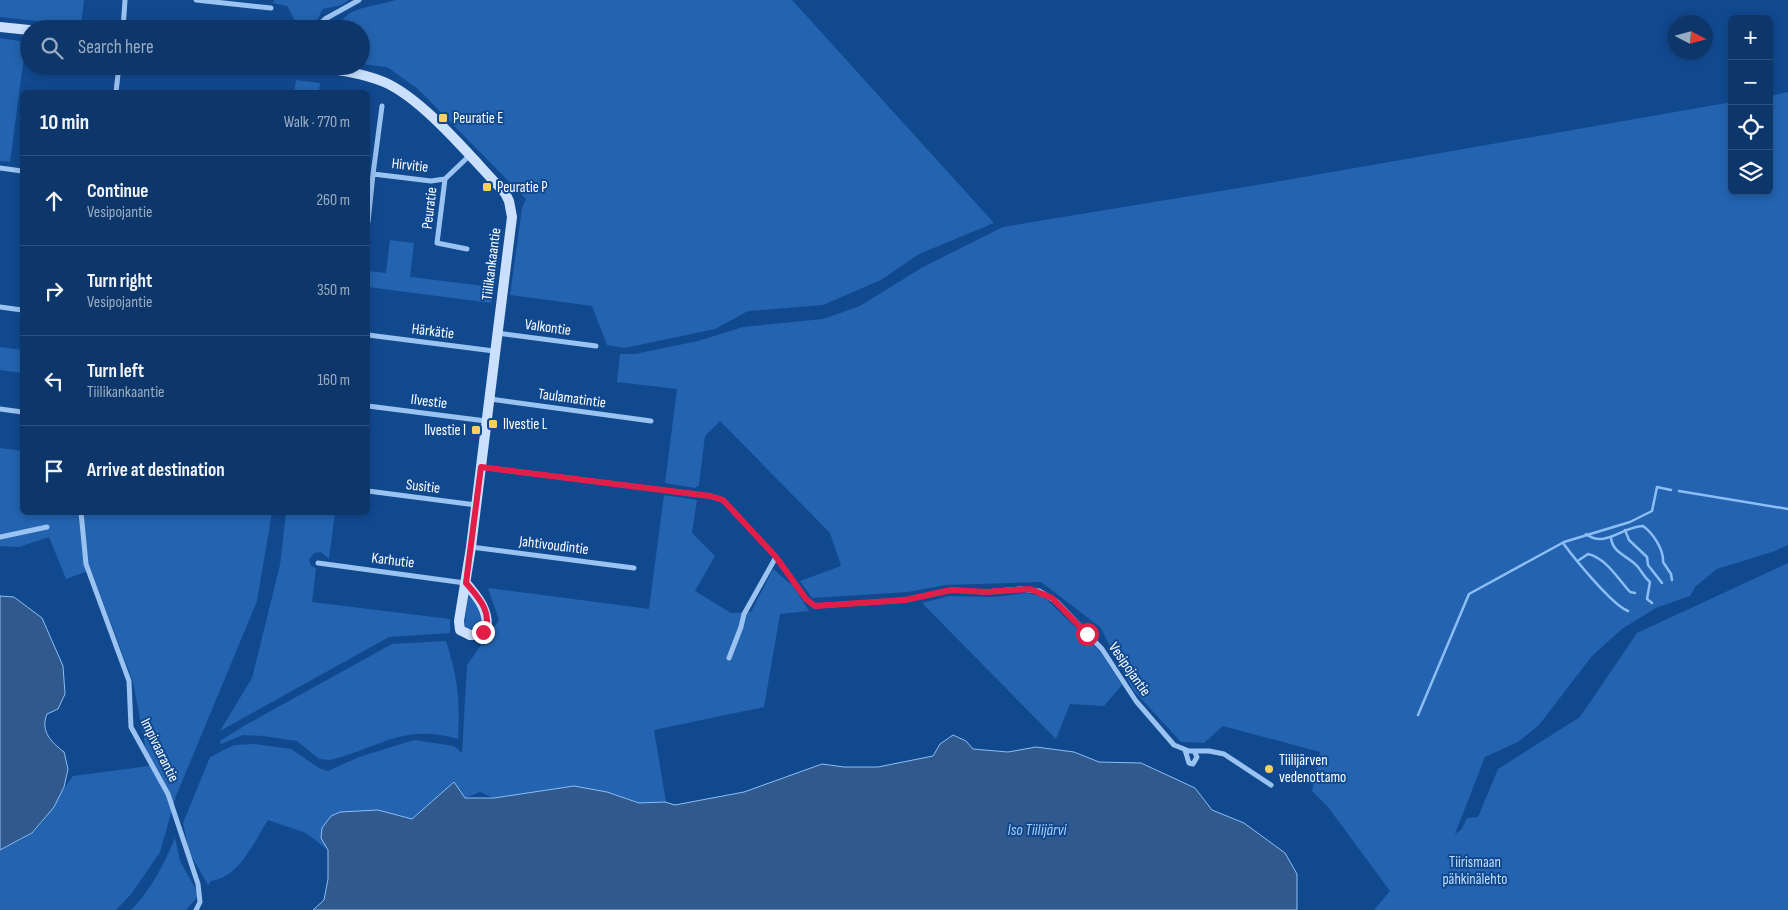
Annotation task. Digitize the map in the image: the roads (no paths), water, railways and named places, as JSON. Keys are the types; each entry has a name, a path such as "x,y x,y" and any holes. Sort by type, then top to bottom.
{"street":[{"path":"123,20 124,0"},
{"path":"196,0 271,8"},
{"path":"323,20 359,0"},
{"path":"0,27 20,29"},
{"path":"116,90 117,75"},
{"name":"Tiilikankaantie","path":"363,75 393,86 416,103 505,193 509,201 512,217 471,547 459,621 460,630 470,635 477,635 487,626 487,617 482,603 466,583"},
{"name":"Hirvitie","path":"370,203 382,106"},
{"name":"Peuratie","path":"467,249 437,243 445,179 468,156"},
{"path":"0,168 20,171"},
{"name":"Hirvitie","path":"373,174 431,181 445,179"},
{"path":"0,307 20,310"},
{"name":"Valkontie","path":"497,333 596,346"},
{"name":"Härkätie","path":"370,335 494,351"},
{"name":"Taulamatintie","path":"489,399 651,421"},
{"name":"Ilvestie","path":"370,406 486,421"},
{"path":"0,409 20,412"},
{"name":"Vesipojantie","path":"481,467 710,496 723,500 776,557 806,599 815,606 905,600 951,590 986,592 1025,589 1047,594 1102,649 1130,692 1174,745 1185,750 1189,762 1193,764 1197,757 1194,751"},
{"name":"Susitie","path":"370,491 476,505"},
{"name":"Impivaarantie","path":"81,515 86,564 129,681 131,727 168,794 198,884 200,902 196,910"},
{"path":"0,537 47,527"},
{"name":"Jahtivoudintie","path":"471,547 634,568"},
{"path":"729,658 744,614 776,557"},
{"name":"Karhutie","path":"318,563 466,583"},
{"path":"1185,750 1224,754 1271,785"}],"water":[{"path":"0,596 14,597 42,618 63,666 65,694 58,709 47,714 45,726 48,736 64,752 68,769 64,787 54,807 32,833 0,850"},
{"name":"Iso Tiilijärvi","path":"953,735 966,741 973,749 1008,752 1036,747 1074,752 1099,762 1141,763 1195,788 1212,810 1244,823 1285,853 1297,874 1297,910 313,910 324,900 328,879 328,850 321,838 322,828 331,816 340,812 378,810 412,819 454,782 465,798 494,798 574,786 607,792 639,803 665,802 675,805 744,792 822,764 844,767 878,767 933,756 940,744"}],"waterway":[{"path":"1418,715 1469,594 1564,542 1630,522 1652,511 1657,487 1671,490"},
{"path":"1679,491 1788,509"},
{"path":"1586,534 1600,539 1643,526 1657,542 1662,552 1663,562 1671,574 1672,580"},
{"path":"1625,530 1629,540 1647,557 1648,565 1662,583"},
{"path":"1611,538 1615,548 1634,563 1650,582 1647,599 1652,603"},
{"path":"1563,543 1603,591 1628,611"},
{"path":"1579,560 1588,554 1594,556 1606,564 1630,592 1635,593"}],"place":[{"name":"Peuratie E","path":"443,118"},
{"name":"Peuratie P","path":"487,187"},
{"name":"Ilvestie L","path":"493,424"},
{"name":"Ilvestie I","path":"476,430"},
{"name":"Tiilijärven vedenottamo","path":"1269,769"}],"park label":[{"name":"Tiirismaan pähkinälehto","path":"1475,870"}]}
